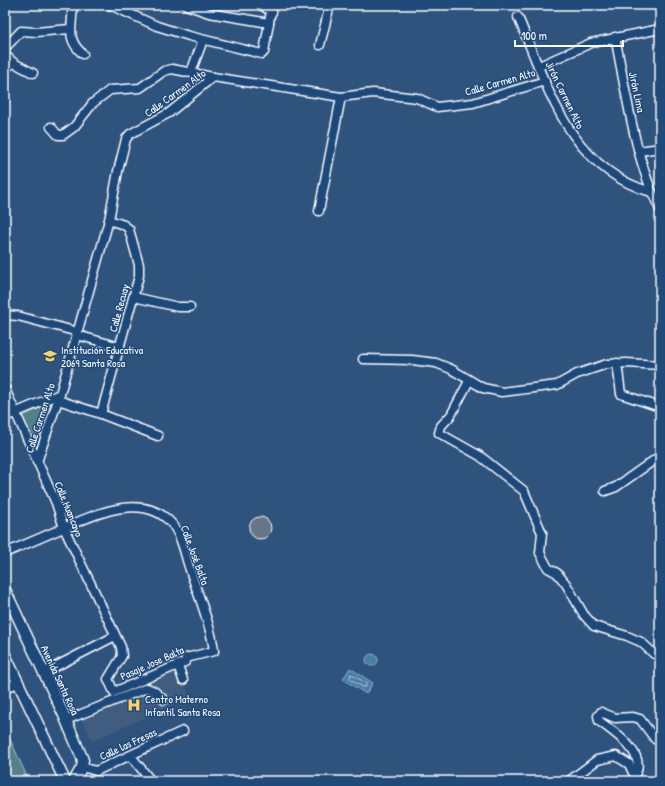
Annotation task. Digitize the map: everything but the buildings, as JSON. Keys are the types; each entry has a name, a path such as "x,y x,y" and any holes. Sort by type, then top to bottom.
{"main road":[{"name":"Avenida Santa Rosa","path":"5,590 66,720 83,760 82,767"},
{"path":"5,655 65,781"},
{"path":"74,781 82,767"}],"street":[{"path":"72,5 70,30 72,43 83,54"},
{"path":"110,5 157,26 203,40 262,54 264,52 272,9 261,5"},
{"path":"186,5 209,13 269,23"},
{"path":"320,45 330,5"},
{"name":"Jirón Carmen Alto","path":"518,17 544,81 568,129 597,164 616,178 634,187 651,192"},
{"path":"539,66 592,43 615,37 660,29"},
{"path":"5,48 21,31 36,32 70,30"},
{"name":"Jirón Lima","path":"615,37 639,151 651,192 660,209"},
{"path":"191,72 203,40"},
{"path":"5,55 14,63 33,73"},
{"path":"5,68 14,63"},
{"path":"51,127 58,134 63,135 74,127 93,103 110,90 140,88 164,71 172,69 213,77"},
{"name":"Calle Carmen Alto","path":"37,462 59,397 109,220 118,171 126,139 130,134 169,113 213,77 341,98 373,93 417,98 438,107 473,103 544,81"},
{"path":"319,210 341,98"},
{"path":"639,151 660,148"},
{"name":"Calle Recuay","path":"101,414 139,276 139,265 129,229 124,225 109,220"},
{"path":"134,297 190,307"},
{"path":"5,315 18,316 120,347"},
{"path":"363,359 412,360 436,363 458,372 469,381 482,388 502,392 544,388 557,385 594,367 617,363 660,365"},
{"path":"617,363 621,394 660,407"},
{"path":"469,381 451,415 441,426 439,433 480,456 524,491 542,533 540,553 548,568 557,573 566,584 584,616 594,626 641,642 650,651 660,654"},
{"name":"Calle Huancayo","path":"5,389 56,503 64,528 115,631 115,636"},
{"path":"5,417 59,397 158,436"},
{"path":"605,491 616,487 660,456"},
{"name":"Calle José Balta","path":"5,553 90,517 118,508 137,507 153,510 164,516 174,526 202,605"},
{"name":"Pasaje Jose Balta","path":"115,636 123,652 108,679 114,692 185,662 186,658 214,651 202,605"},
{"path":"43,673 115,636"},
{"path":"178,665 183,680"},
{"path":"5,688 18,683"},
{"path":"66,720 147,688 154,690 164,700"},
{"path":"569,781 597,760 616,756 629,764 633,773 636,773 638,769 638,760 626,740 599,720 598,716 601,712 616,718 633,717 640,719 655,739 660,742"},
{"name":"Calle las Fresas","path":"82,767 96,771 183,731"},
{"path":"131,756 151,781"}],"shaded area":[{"name":"Centro Materno Infantil Santa Rosa","path":"177,668 190,697 92,741 79,713"}],"green space":[{"path":"52,403 37,450 22,416"},
{"path":"5,728 29,781 5,781"}],"water":[{"path":"374,654 377,655 377,665 370,666 367,665 366,658 367,655"},
{"path":"350,668 373,683 366,694 343,679"}],"place":[{"name":"Institución Educativa 2069 Santa Rosa","path":"50,356"},
{"name":"Centro Materno Infantil Santa Rosa","path":"134,705"}]}
